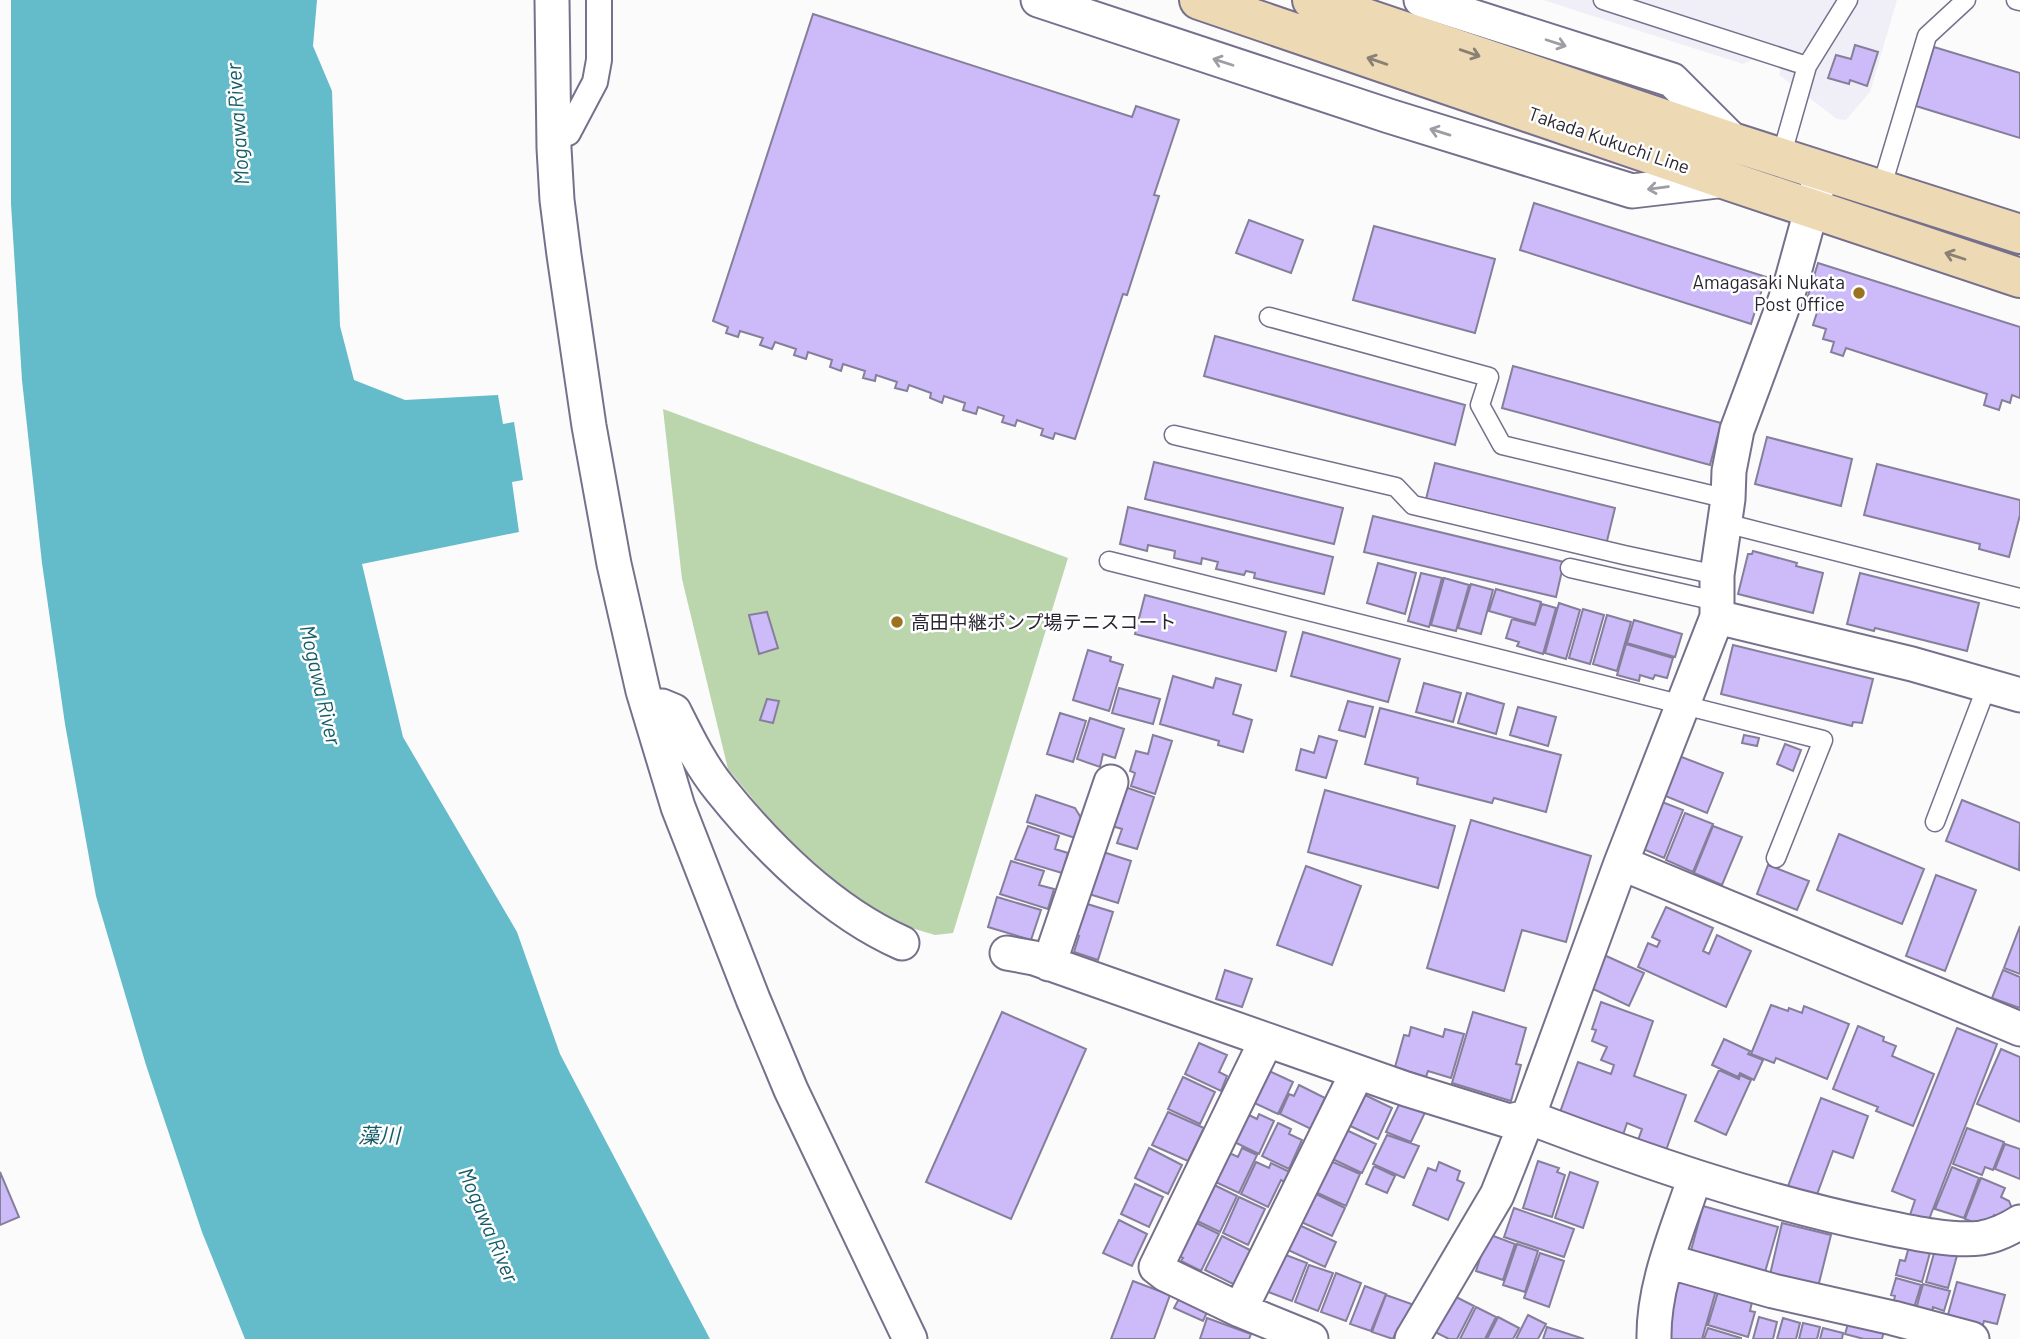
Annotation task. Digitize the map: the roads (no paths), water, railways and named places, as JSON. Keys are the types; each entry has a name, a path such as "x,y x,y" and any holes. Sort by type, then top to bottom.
{"main road":[{"name":"Takada Kukuchi Line","path":"1199,0 2020,278"},
{"name":"Takada Kukuchi Line","path":"1312,0 1735,144 2020,234"}],"street":[{"path":"552,0 558,214 589,426 614,564 649,711 678,807 753,999 791,1090 910,1339"},
{"path":"554,135 568,133 595,82 599,60 599,0"},
{"path":"1038,0 1389,116 1632,191 1726,180"},
{"path":"1421,0 1672,80 1735,144"},
{"path":"1412,1339 1491,1205 1528,1117 1621,863 1683,705 1716,598 1729,471 1737,430 1790,287 1813,209 1821,170"},
{"path":"1716,598 1912,664 2020,695"},
{"path":"649,711 662,706 674,711 719,788 778,854 847,913 876,932 902,943"},
{"path":"1049,964 1111,782"},
{"path":"1621,863 2020,1029"},
{"path":"1007,953 1034,958 1357,1073 1508,1121 1528,1117 1695,1177 1835,1216 1912,1232 1981,1238 2020,1222"},
{"path":"1266,1041 1156,1268 1240,1310 1272,1332 1311,1339"},
{"path":"1240,1310 1357,1073"},
{"path":"1654,1339 1657,1303 1667,1261 1695,1177"},
{"path":"1667,1261 1773,1291 1972,1339"}],"lane":[{"path":"1603,0 1807,66"},
{"path":"1780,157 1807,66 1848,0"},
{"path":"1881,189 1927,36 1966,0"},
{"path":"1269,317 1489,377 1480,405 1502,445 2020,598"},
{"path":"1174,435 1396,487 1413,505 1716,598"},
{"path":"1110,561 1823,740 1776,858"},
{"path":"1570,568 1716,598"},
{"path":"1935,822 1987,686"}],"water":[{"name":"藻川","path":"11,0 317,0 313,46 332,91 340,326 354,380 405,400 498,395 503,424 514,422 523,480 512,482 519,532 362,564 403,737 517,932 560,1054 710,1339 245,1339 202,1232 146,1065 96,896 65,724 42,563 22,380 11,204"}],"place":[{"name":"Amagasaki Nukata Post Office","path":"1859,293"},
{"name":"高田中継ポンプ場テニスコート","path":"897,622"}],"water label":[{"name":"Mogawa River","path":"238,124"},
{"name":"Mogawa River","path":"320,685"},
{"name":"Mogawa River","path":"488,1225"}]}
